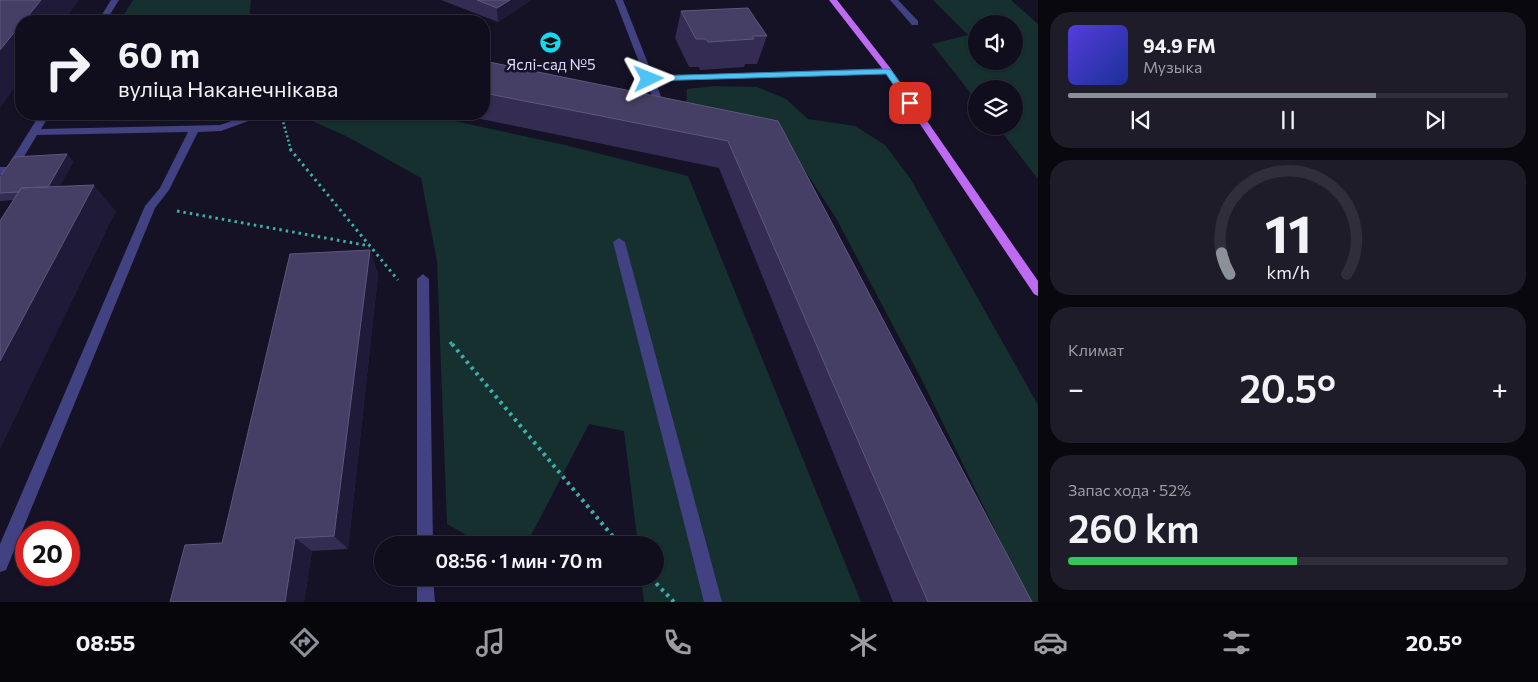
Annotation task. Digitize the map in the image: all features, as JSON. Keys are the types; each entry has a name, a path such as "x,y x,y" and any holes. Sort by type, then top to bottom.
{"main road":[{"path":"833,0 888,71 1038,291"}],"lane":[{"path":"106,15 115,0"},
{"path":"619,0 664,118"},
{"path":"894,0 915,23"},
{"path":"649,79 888,71"},
{"path":"0,171 10,170 41,120"},
{"path":"34,132 221,128 244,120"},
{"path":"0,564 150,206 164,190 194,129"},
{"path":"619,242 713,602"},
{"path":"423,279 425,536"},
{"path":"426,586 426,602"}],"path":[{"path":"150,206 370,246"},
{"path":"659,586 674,602"}],"green space":[{"path":"133,0 251,0 250,15 124,15"},
{"path":"933,0 1011,0 1038,24 1038,179 1004,135 1023,135 1023,80 968,80 968,90 932,44 968,35"},
{"path":"715,86 757,87 786,99 808,119 855,126 885,145 910,178 1038,405 1038,602 1030,602 922,380 836,218 800,163 686,105 687,89"},
{"path":"310,120 450,120 565,145 688,176 861,602 644,602 642,586 664,586 664,536 637,536 624,431 589,424 531,536 468,536 447,524 437,261 421,178 348,137"}],"building":[{"path":"0,0 41,0 29,15 15,15 15,31 0,50"},
{"path":"477,0 510,0 497,8"},
{"path":"748,8 767,36 752,36 754,39 708,42 706,39 696,39 681,11"},
{"path":"490,62 778,121 1032,602 928,602 728,141 490,94"},
{"path":"67,154 48,187 21,188 19,192 0,193 0,177 14,157"},
{"path":"94,185 0,361 0,221 21,188"},
{"path":"370,250 334,536 295,538 285,602 170,602 185,545 222,543 290,254"}],"place":[{"name":"Яслі-сад №5","path":"551,42"}],"route":[{"path":"649,79 888,71 910,103"}]}
